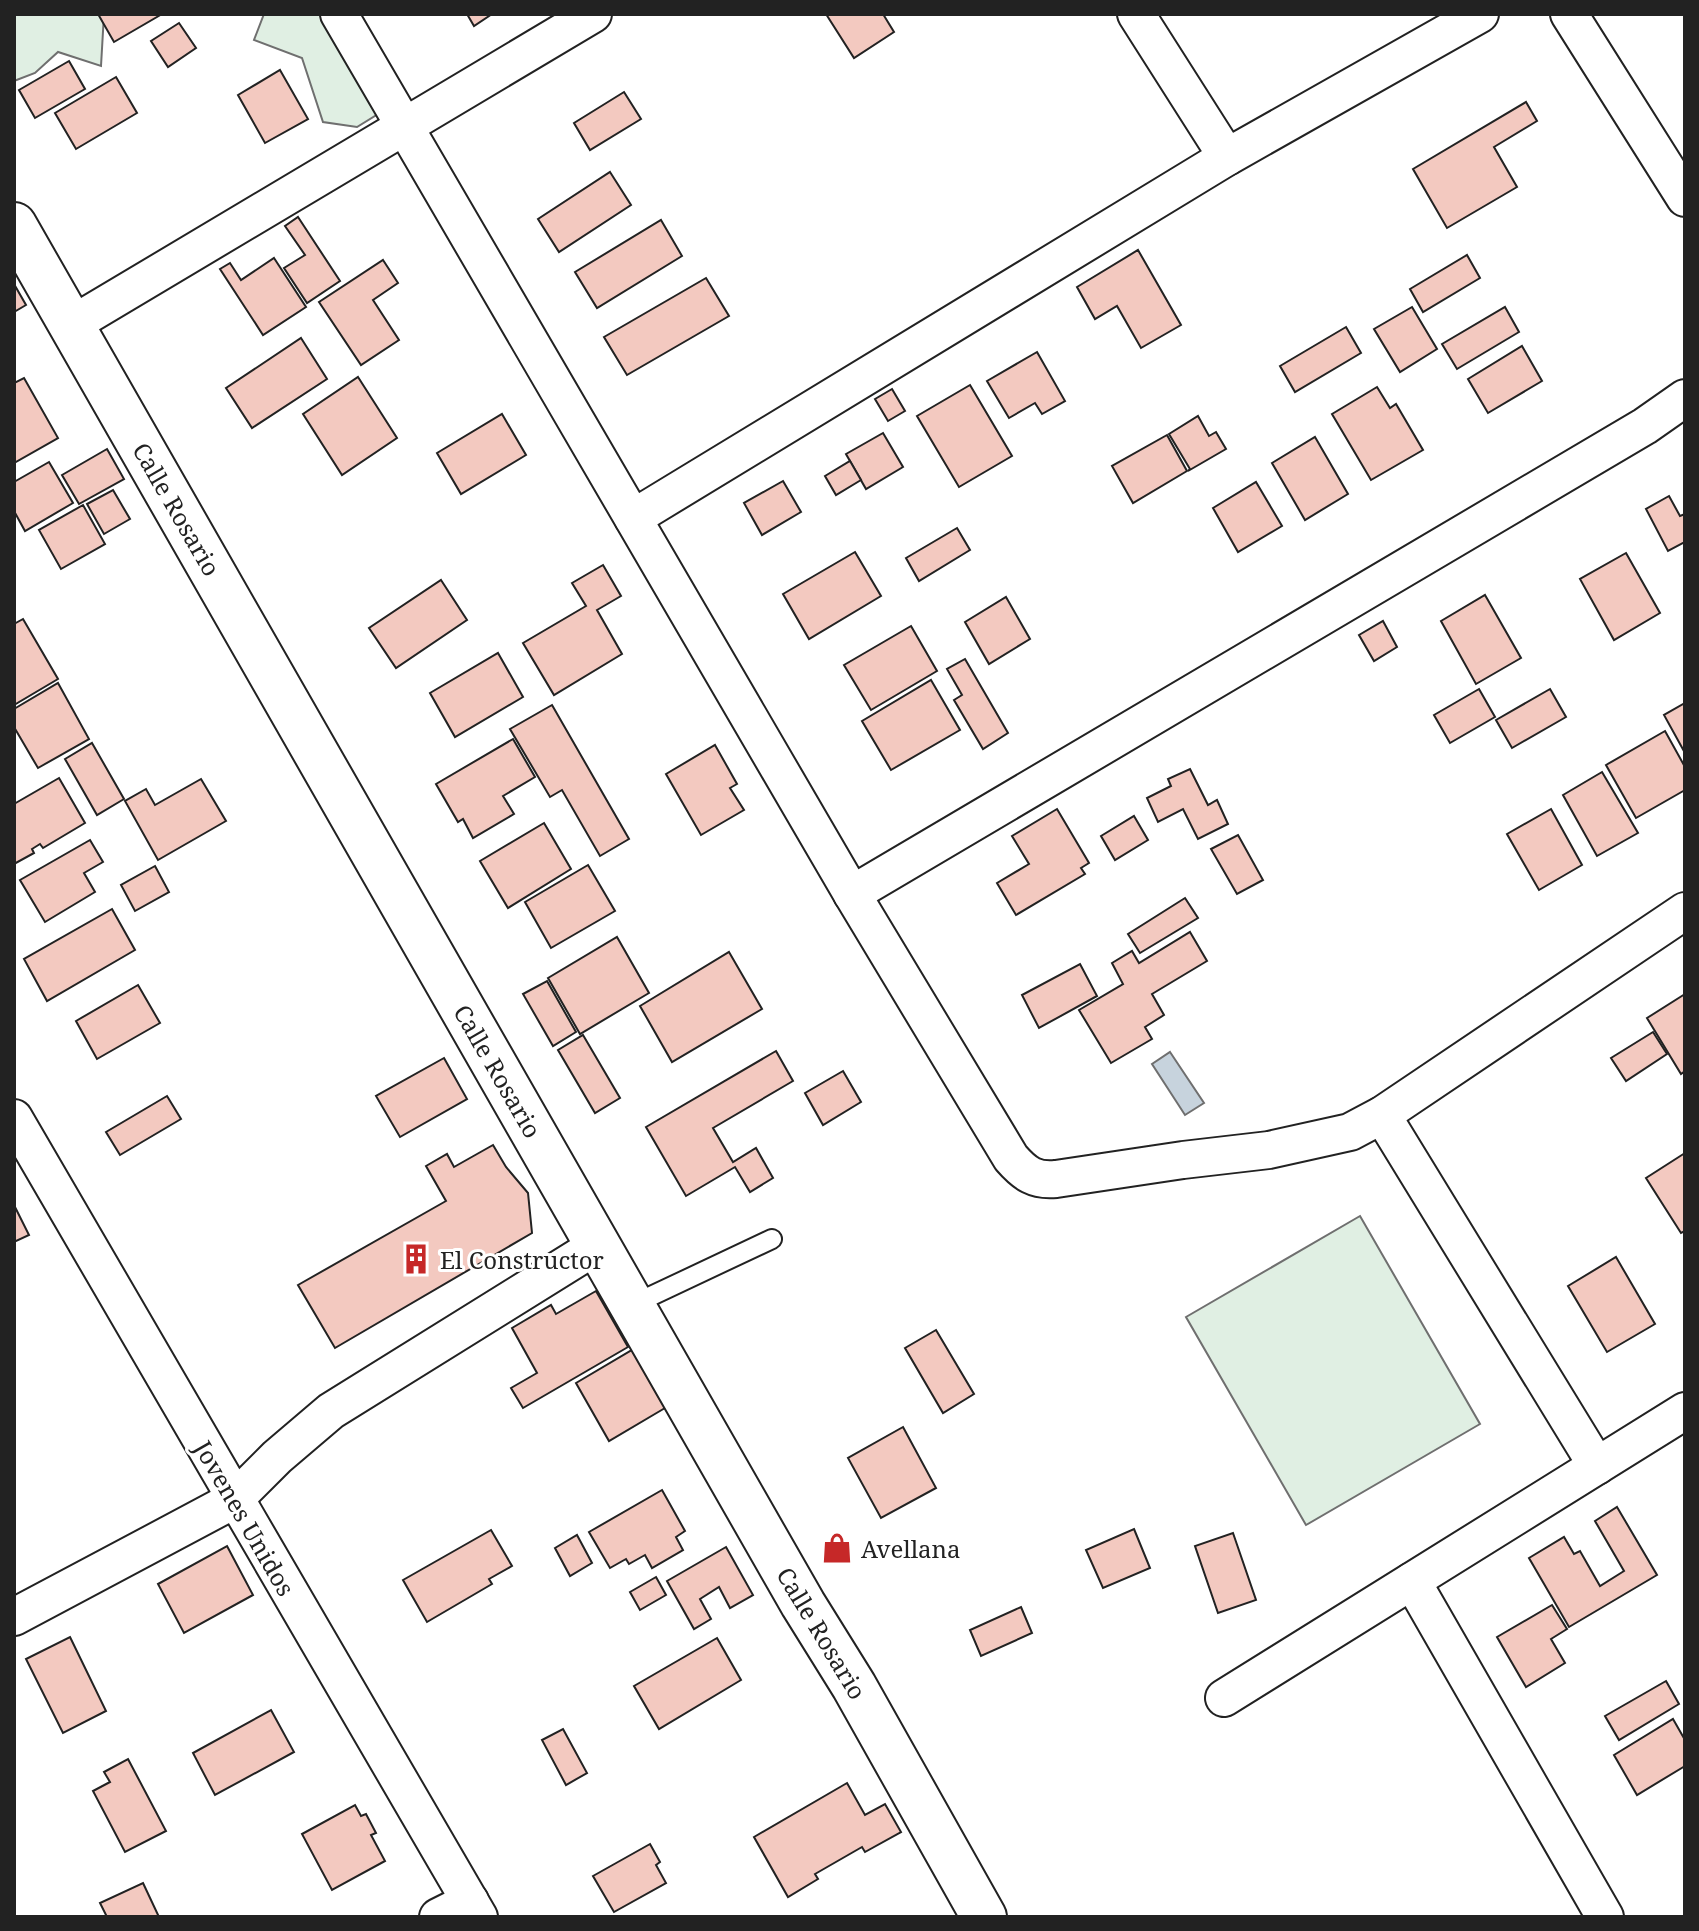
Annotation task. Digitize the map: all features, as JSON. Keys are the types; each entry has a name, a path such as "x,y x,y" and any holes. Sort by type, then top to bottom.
{"main road":[{"name":"Calle Rosario","path":"14,225 984,1917"}],"street":[{"path":"339,14 852,894 1011,1158 1024,1173 1041,1180 1269,1150 1350,1132 1382,1115 1685,911"},
{"path":"71,325 593,14"},
{"path":"1136,14 1227,157"},
{"path":"633,518 1227,157 1480,14"},
{"path":"1569,14 1685,198"},
{"path":"852,894 1631,434 1685,398"},
{"path":"1382,1115 1597,1466"},
{"name":"Jovenes Unidos","path":"17,1129 475,1909"},
{"path":"14,1617 234,1500 277,1457 331,1411 598,1245"},
{"path":"1224,1698 1685,1411"},
{"path":"1412,1581 1605,1917"},
{"path":"438,1917 475,1909"}],"lane":[{"path":"632,1305 772,1239"}],"green space":[{"path":"14,14 104,14 101,66 58,52 35,73 14,81"},
{"path":"264,14 346,14 378,114 357,127 323,122 302,58 254,40"},
{"path":"1360,1216 1480,1424 1306,1525 1186,1317"}],"shaded area":[{"path":"1170,1052 1204,1103 1185,1115 1152,1064"}],"building":[{"path":"98,14 162,14 114,42"},
{"path":"467,14 492,14 474,26"},
{"path":"826,14 883,14 894,32 854,58"},
{"path":"179,23 196,48 168,67 151,41"},
{"path":"69,61 85,89 35,118 19,90"},
{"path":"280,70 308,119 265,143 238,95"},
{"path":"116,77 137,113 76,149 55,113"},
{"path":"624,92 641,119 590,150 574,123"},
{"path":"1526,102 1537,121 1494,147 1517,187 1447,228 1413,169"},
{"path":"610,172 631,205 559,252 538,219"},
{"path":"298,217 340,281 307,303 284,268 305,255 285,226"},
{"path":"661,220 682,256 597,308 575,272"},
{"path":"1138,250 1181,325 1141,348 1117,306 1095,319 1077,287"},
{"path":"1467,255 1480,278 1423,312 1410,289"},
{"path":"274,258 306,307 263,335 220,269 230,263 241,280"},
{"path":"383,260 398,283 373,300 399,340 361,365 319,302"},
{"path":"706,278 729,316 627,375 604,337"},
{"path":"14,284 26,305 14,312"},
{"path":"1412,307 1437,349 1400,372 1374,329"},
{"path":"1505,307 1519,332 1457,369 1442,344"},
{"path":"1346,327 1361,353 1295,392 1280,366"},
{"path":"301,338 327,379 252,428 226,388"},
{"path":"1522,346 1542,381 1488,413 1468,379"},
{"path":"1037,352 1065,401 1042,414 1035,403 1009,418 987,381"},
{"path":"358,377 397,438 342,475 303,414"},
{"path":"24,378 58,438 14,463 14,383"},
{"path":"970,385 1012,456 959,487 917,416"},
{"path":"1377,387 1390,408 1396,404 1423,450 1371,480 1332,414"},
{"path":"892,389 905,411 888,421 875,399"},
{"path":"502,414 526,455 461,494 437,453"},
{"path":"1198,416 1209,436 1216,432 1226,449 1188,471 1190,469 1169,434"},
{"path":"883,433 903,467 866,489 846,454"},
{"path":"1167,435 1187,471 1133,503 1112,466"},
{"path":"1315,437 1348,494 1305,520 1272,463"},
{"path":"107,449 124,479 79,504 62,475"},
{"path":"850,461 861,480 836,495 825,476"},
{"path":"49,462 73,503 25,531 14,511 14,482"},
{"path":"783,481 801,512 762,535 744,503"},
{"path":"1256,482 1282,526 1238,552 1213,508"},
{"path":"113,490 130,519 104,534 87,504"},
{"path":"1669,496 1680,516 1685,514 1685,542 1668,551 1646,509"},
{"path":"83,505 105,544 61,569 39,530"},
{"path":"957,528 970,550 919,581 906,558"},
{"path":"855,552 881,596 809,639 783,594"},
{"path":"1626,553 1660,613 1614,640 1580,579"},
{"path":"603,565 621,596 597,610 622,654 554,695 523,643 586,606 572,583"},
{"path":"441,580 467,620 396,668 369,628"},
{"path":"1485,595 1521,658 1476,684 1441,621"},
{"path":"1006,597 1030,639 989,664 965,622"},
{"path":"23,619 58,679 14,705 14,624"},
{"path":"1383,621 1397,647 1374,661 1359,635"},
{"path":"911,626 937,671 871,710 844,665"},
{"path":"498,653 523,697 455,737 430,693"},
{"path":"965,659 1008,733 983,749 954,700 962,695 947,669"},
{"path":"931,680 960,730 891,770 862,721"},
{"path":"58,683 89,739 38,768 14,727 14,709"},
{"path":"1479,689 1495,717 1450,743 1434,715"},
{"path":"1550,689 1566,717 1512,748 1496,720"},
{"path":"1685,703 1685,753 1664,715"},
{"path":"552,705 629,839 600,856 562,790 550,797 510,729"},
{"path":"1665,731 1685,767 1685,790 1636,818 1606,765"},
{"path":"513,739 535,777 503,796 514,814 473,838 463,819 458,822 436,784"},
{"path":"92,743 124,799 97,815 65,759"},
{"path":"715,745 737,784 730,788 744,810 701,835 666,774"},
{"path":"1190,769 1208,805 1217,800 1228,824 1198,839 1183,809 1158,822 1147,798 1171,786 1168,779"},
{"path":"1602,772 1638,833 1597,856 1563,795"},
{"path":"59,778 85,823 43,848 40,844 32,849 34,853 14,864 14,804"},
{"path":"201,779 226,821 158,860 125,801 146,789 155,805"},
{"path":"1057,809 1089,863 1081,868 1085,874 1016,915 997,883 1029,864 1012,836"},
{"path":"1551,809 1582,865 1539,890 1507,834"},
{"path":"1134,816 1148,840 1115,860 1101,836"},
{"path":"544,823 571,869 508,908 480,861"},
{"path":"1238,835 1263,880 1237,894 1211,849"},
{"path":"90,840 103,862 84,873 95,892 45,922 20,880"},
{"path":"588,865 615,911 551,948 525,902"},
{"path":"155,866 169,892 135,911 121,885"},
{"path":"1185,898 1198,918 1140,953 1128,934"},
{"path":"112,909 135,950 47,1001 24,959"},
{"path":"1190,932 1207,961 1152,994 1164,1015 1145,1027 1152,1039 1111,1063 1079,1010 1123,984 1112,963 1132,951 1139,963"},
{"path":"617,937 649,993 580,1034 548,978"},
{"path":"729,952 762,1009 672,1062 640,1006"},
{"path":"1080,964 1097,996 1039,1028 1022,995"},
{"path":"547,981 576,1032 553,1046 523,994"},
{"path":"138,985 160,1023 97,1059 76,1021"},
{"path":"1685,994 1685,1071 1681,1074 1647,1018"},
{"path":"1653,1032 1667,1054 1626,1081 1611,1058"},
{"path":"583,1035 620,1098 595,1113 558,1050"},
{"path":"776,1051 793,1081 713,1128 733,1162 756,1148 773,1178 750,1192 735,1167 686,1196 646,1127"},
{"path":"444,1058 467,1099 400,1137 376,1096"},
{"path":"843,1071 861,1102 823,1125 805,1093"},
{"path":"167,1096 181,1119 120,1155 106,1132"},
{"name":"El Constructor","path":"493,1145 506,1167 528,1193 532,1233 335,1348 298,1285 446,1201 426,1166 447,1154 454,1167"},
{"path":"1685,1153 1685,1231 1681,1233 1646,1178"},
{"path":"14,1205 29,1235 14,1242"},
{"path":"1616,1257 1655,1324 1607,1352 1568,1286"},
{"path":"596,1291 628,1347 523,1408 511,1388 537,1373 512,1328 551,1305 556,1314"},
{"path":"936,1330 974,1394 943,1413 905,1348"},
{"path":"632,1350 665,1408 609,1441 576,1383"},
{"path":"903,1427 936,1488 881,1518 848,1458"},
{"path":"662,1490 685,1531 676,1537 683,1550 652,1568 645,1555 629,1564 626,1559 610,1568 589,1532"},
{"path":"1617,1507 1657,1575 1569,1627 1529,1558 1564,1537 1574,1554 1580,1551 1600,1586 1624,1571 1595,1521"},
{"path":"1134,1529 1150,1568 1103,1588 1086,1550"},
{"path":"491,1530 512,1566 489,1579 492,1584 427,1622 403,1580"},
{"path":"1233,1533 1256,1600 1218,1613 1195,1546"},
{"path":"577,1535 592,1563 570,1576 555,1548"},
{"path":"227,1546 253,1595 184,1633 158,1584"},
{"path":"726,1547 753,1595 730,1608 719,1587 700,1599 711,1619 694,1629 667,1581"},
{"path":"656,1577 666,1595 640,1610 630,1592"},
{"path":"1552,1605 1567,1629 1551,1639 1565,1663 1526,1687 1497,1637"},
{"path":"1021,1607 1032,1633 981,1656 970,1630"},
{"path":"70,1637 106,1711 63,1733 26,1659"},
{"path":"717,1638 741,1680 659,1729 634,1686"},
{"path":"1666,1681 1679,1704 1619,1740 1605,1716"},
{"path":"271,1710 294,1752 215,1795 193,1753"},
{"path":"1673,1719 1685,1740 1685,1766 1637,1795 1614,1755"},
{"path":"563,1729 587,1773 566,1785 542,1740"},
{"path":"128,1759 166,1831 125,1852 93,1791 110,1782 104,1772"},
{"path":"847,1783 865,1815 885,1804 901,1832 865,1852 862,1847 815,1874 818,1879 788,1897 754,1837"},
{"path":"355,1805 361,1816 366,1814 376,1833 371,1835 385,1861 332,1890 302,1834"},
{"path":"650,1844 660,1862 656,1865 666,1883 614,1912 593,1876"},
{"path":"143,1883 159,1917 107,1917 100,1903"}],"place":[{"name":"El Constructor","path":"416,1259"},
{"name":"Avellana","path":"837,1548"}]}
